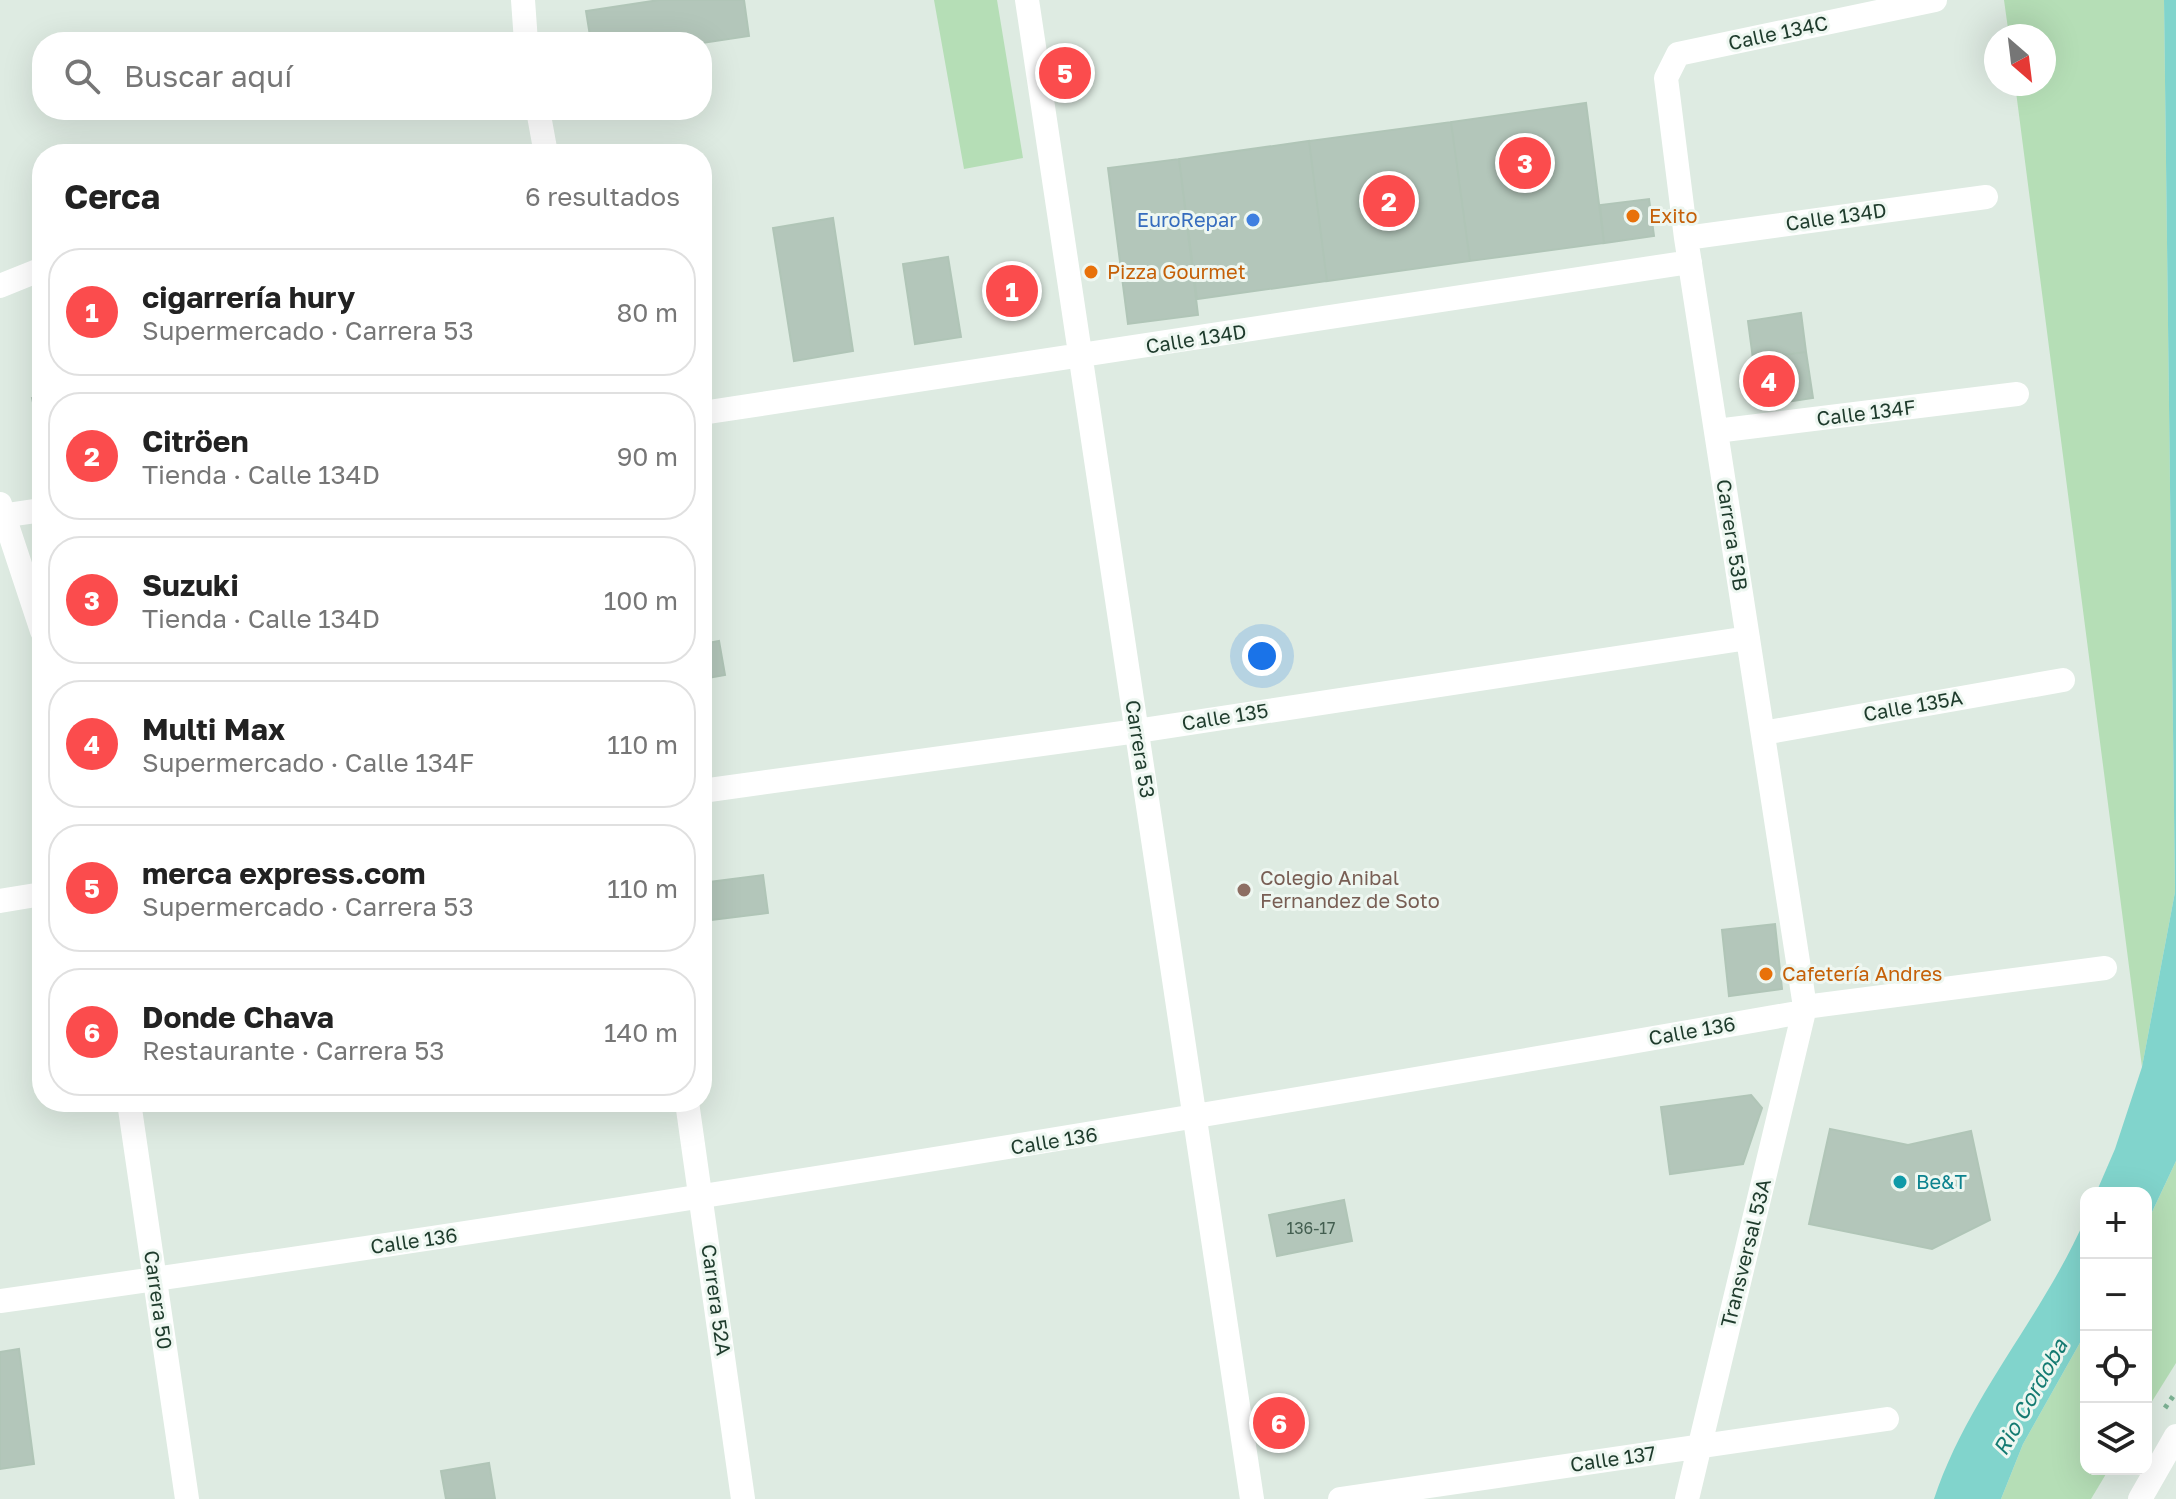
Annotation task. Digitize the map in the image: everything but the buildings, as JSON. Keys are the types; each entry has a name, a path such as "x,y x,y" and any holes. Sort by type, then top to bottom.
{"street":[{"path":"523,0 525,32"},
{"name":"Carrera 53","path":"1027,0 1252,1499"},
{"name":"Calle 134C","path":"1672,64 1678,54 1935,0"},
{"name":"Carrera 53B","path":"1672,64 1666,78 1686,238 1805,1007"},
{"path":"540,120 544,144"},
{"name":"Calle 134D","path":"1686,238 1986,197"},
{"name":"Calle 134D","path":"712,412 1690,262"},
{"path":"0,286 32,273"},
{"name":"Calle 134F","path":"1716,431 2017,394"},
{"path":"32,510 1,512 32,602"},
{"name":"Calle 135","path":"712,790 1137,731 1748,638"},
{"name":"Calle 135A","path":"1763,733 2063,680"},
{"path":"0,901 32,896"},
{"name":"Calle 136","path":"0,1301 702,1198 1195,1118 1797,1013 1805,1007 2105,968"},
{"name":"Transversal 53A","path":"1687,1499 1805,1007"},
{"name":"Carrera 50","path":"130,1112 187,1499"},
{"name":"Carrera 52A","path":"689,1112 743,1499"},
{"name":"Calle 137","path":"1340,1499 1887,1419"},
{"path":"2140,1499 2176,1436"}],"green space":[{"path":"934,0 997,0 1023,158 964,169"},
{"path":"2004,0 2164,0 2175,892 2142,1067 2017,96 2056,96 2056,24 2007,24"},
{"path":"2176,1161 2176,1363 2152,1401 2152,1259 2152,1212"},
{"path":"2080,1343 2080,1475 2105,1475 2091,1499 2001,1499 2023,1444"}],"water":[{"path":"2164,0 2176,0 2176,1161 2152,1212 2152,1187 2099,1187 2115,1149 2142,1067 2175,892"},
{"name":"Rio Cordoba","path":"2080,1230 2080,1343 2023,1444 2001,1499 1934,1499 1966,1425"}],"place":[{"name":"merca express.com","path":"1065,73"},
{"name":"Suzuki","path":"1525,163"},
{"name":"Citröen","path":"1389,201"},
{"name":"Exito","path":"1633,216"},
{"name":"EuroRepar","path":"1253,220"},
{"name":"Pizza Gourmet","path":"1091,272"},
{"name":"cigarrería hury","path":"1012,291"},
{"name":"Multi Max","path":"1769,381"},
{"name":"Colegio Anibal Fernandez de Soto","path":"1244,890"},
{"name":"Cafetería Andres","path":"1766,974"},
{"name":"Be&T","path":"1900,1182"},
{"name":"Donde Chava","path":"1279,1423"}]}
